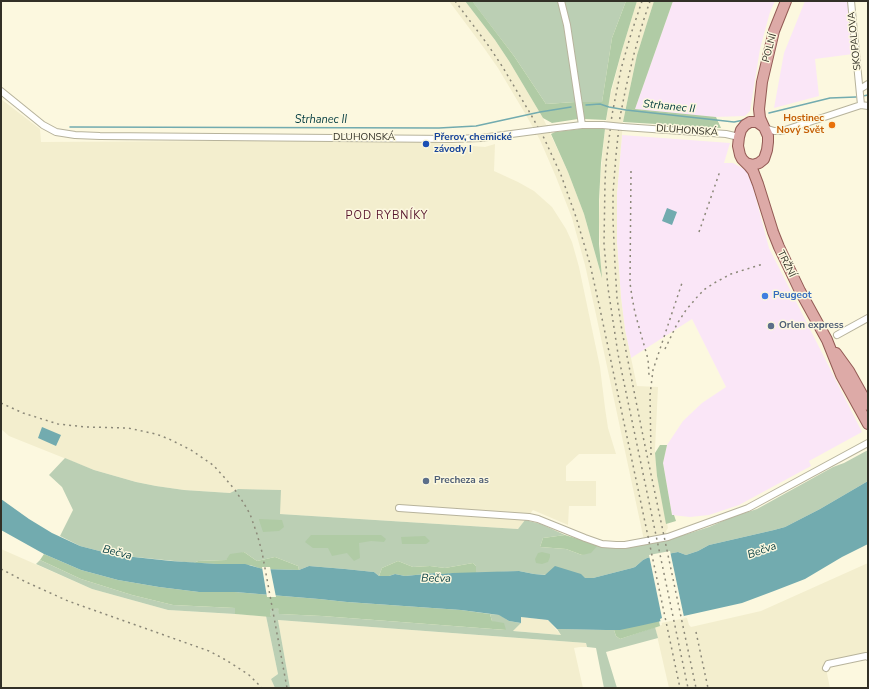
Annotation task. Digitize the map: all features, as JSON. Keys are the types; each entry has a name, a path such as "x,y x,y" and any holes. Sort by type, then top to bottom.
{"main road":[{"name":"POLNÍ","path":"764,127 760,118 759,109 764,71 772,38 786,1"},
{"name":"POLNÍ","path":"747,124 760,96"},
{"path":"757,122 764,127 768,136 768,142 764,158 756,164 746,163 741,158 738,151 739,137 743,127 747,124 757,122"},
{"name":"TRŽNÍ","path":"764,158 761,171 761,183 764,205"},
{"name":"TRŽNÍ","path":"746,163 753,171 779,248 800,291 827,340 849,371 868,404"},
{"name":"TRŽNÍ","path":"827,340 841,375 868,424"}],"street":[{"path":"562,1 582,125"},
{"name":"SKOPALOVA","path":"851,1 860,89 865,105"},
{"path":"860,89 868,84"},
{"name":"DLUHONSKÁ","path":"1,91 43,125 56,132 74,136 451,139 481,138 582,125 726,134 739,137"},
{"path":"768,142 774,135 782,131 865,105"},
{"path":"764,127 774,131 782,131"},
{"path":"837,335 868,318"},
{"path":"399,508 529,517 538,519 602,544 616,546 625,545 668,537 748,508 868,443"},
{"path":"826,668 828,664 866,656 868,657"}],"shaded area":[{"path":"449,1 465,1 509,61 543,118 568,172 584,214 601,275 599,221 600,181 609,101 622,50 637,1 654,1 637,55 623,122 617,193 617,243 625,330 637,386 658,387 655,449 657,476 668,528 666,531 684,617 687,618 691,627 761,611 868,563 868,654 825,664 830,688 669,688 655,627 662,625 595,310 585,265 572,218 540,140 526,115 498,68"},
{"path":"673,1 775,1 770,12 760,49 750,111 745,116 715,117 635,109"},
{"path":"805,1 848,1 853,54 815,59 819,96 774,108 784,53"},
{"path":"1,99 40,129 41,142 398,140 485,147 495,144 494,171 534,191 552,207 566,229 572,242 579,267 600,367 608,428 616,454 579,454 566,466 566,481 596,481 596,506 569,506 568,525 533,510 518,529 280,514 280,490 238,489 230,493 184,490 156,486 94,470 9,436 1,429"},
{"path":"622,135 730,143 724,163 733,163 746,170 753,187 769,248 862,432 809,461 811,466 739,505 709,515 690,517 672,515 663,463 667,445 683,421 702,403 726,387 692,319 631,358 625,330 621,298 617,243 617,193"},
{"path":"1,549 92,589 168,610 266,616 278,674 271,679 275,688 1,688"},
{"path":"521,617 548,620 561,635 513,631 521,623"},
{"path":"278,620 586,643 587,647 574,648 583,688 290,688"}],"green space":[{"path":"465,1 473,2 514,56 546,104 575,102 578,119 552,123 543,118 495,40"},
{"path":"472,1 626,1 612,38 602,102 546,104 514,56"},
{"path":"626,1 637,1 611,90 606,120 584,119 581,102 602,102 612,38"},
{"path":"654,1 673,1 635,109 716,117 721,128 623,122 637,55"},
{"path":"579,129 605,129 599,200 599,244 602,278 584,214 568,172 551,134 555,132"},
{"path":"660,445 667,445 663,463 672,515 674,515 676,521 666,524 657,476 655,453"},
{"path":"868,450 868,481 820,509 785,527 709,545 686,555 678,552 647,558 635,567 593,578 534,574 519,571 476,573 476,566 473,563 445,568 430,566 413,567 398,561 382,568 379,576 374,572 309,566 299,570 298,566 275,557 257,561 244,552 226,560 198,561 194,563 115,555 80,546 60,536 73,510 62,487 49,475 65,458 94,470 156,486 184,490 230,493 238,489 281,490 280,514 518,529 525,520 541,524 565,535 543,538 540,547 566,549 582,555 598,545 603,547 618,548 643,545 709,527 732,517 757,509 833,467 844,463"},
{"path":"259,519 282,520 284,527 279,531 263,532"},
{"path":"311,535 381,535 386,539 384,542 371,541 359,543 360,558 354,561 347,553 332,556 328,548 313,548 305,542"},
{"path":"565,535 598,545 591,553 582,555 566,549 540,547 543,538"},
{"path":"425,536 430,541 426,544 402,544 401,537"},
{"path":"244,552 257,561 275,557 298,566 299,570 262,569 250,565 194,563 198,561 226,560 230,554"},
{"path":"542,552 550,554 548,562 542,564 536,563 535,559 538,553"},
{"path":"44,554 81,570 118,580 159,587 199,592 235,592 461,610 490,614 492,621 504,623 506,630 279,614 278,608 270,609 271,617 235,614 235,608 173,605 132,595 81,579 40,560"},
{"path":"40,560 81,579 132,595 173,605 235,608 235,614 168,610 92,589 36,564"},
{"path":"398,561 413,567 430,566 445,568 473,563 476,566 476,573 452,573 443,575 436,573 405,576 395,574 389,576 379,576 382,568"},
{"path":"269,608 278,608 280,614 506,630 492,621 490,614 500,615 509,621 521,623 513,631 561,635 557,629 614,630 616,636 620,639 655,627 658,638 606,652 617,688 604,688 596,648 587,647 586,643 278,620 290,688 275,688 271,679 278,674 266,616 271,616"},
{"path":"659,621 660,626 620,639 616,636 614,630"}],"water":[{"path":"667,208 677,212 672,225 662,221"},
{"path":"42,427 61,435 56,446 38,438"},
{"name":"Bečva","path":"868,481 868,544 842,557 805,579 742,603 620,630 557,629 548,620 521,617 521,623 509,621 499,615 461,610 235,592 199,592 159,587 118,580 81,570 44,554 1,530 1,499 52,533 80,546 115,555 171,561 245,564 263,569 299,570 309,566 374,572 379,576 389,576 395,574 405,576 436,573 519,571 545,575 555,566 581,574 585,578 593,578 635,567 647,558 678,552 686,555 709,545 785,527 820,509"}],"pier":[{"path":"670,551 684,617 686,618 661,623 660,619 662,618 649,555"},
{"path":"262,567 270,567 276,597 267,597"}],"waterway":[{"name":"Strhanec II","path":"863,96 868,95"},
{"name":"Strhanec II","path":"769,113 830,98 856,97"},
{"name":"Strhanec II","path":"586,105 600,104 626,110 734,122 744,120"},
{"name":"Strhanec II","path":"70,127 439,128 476,126 571,107"}],"railway":[{"path":"455,1 488,45 530,113 544,138 561,175 576,217 590,264 600,309 680,688"},
{"path":"642,1 621,69 612,115 606,163 604,244 608,288 618,354 688,688"},
{"path":"650,1 634,54 620,117 613,193 617,298 622,331 644,441 696,688"},
{"path":"631,171 630,283 635,313 648,359 649,375"},
{"path":"699,232 720,171"},
{"path":"665,349 677,324 686,310 705,289 731,274 763,264"},
{"path":"651,455 650,395 653,370 682,283"},
{"path":"1,403 23,413 58,424 86,427 128,428 156,434 191,450 213,465 235,490 243,502 250,514 257,534 262,552 287,688"},
{"path":"1,569 68,601 209,651 249,675 262,688"},
{"path":"696,632 708,688"}],"place":[{"name":"Hostinec Nový Svět","path":"832,125"},
{"name":"Přerov, chemické závody I","path":"426,144"},
{"name":"Peugeot","path":"765,296"},
{"name":"Orlen express","path":"771,326"},
{"name":"Precheza as","path":"426,481"}],"district":[{"name":"POD RYBNÍKY","path":"387,216"}]}
